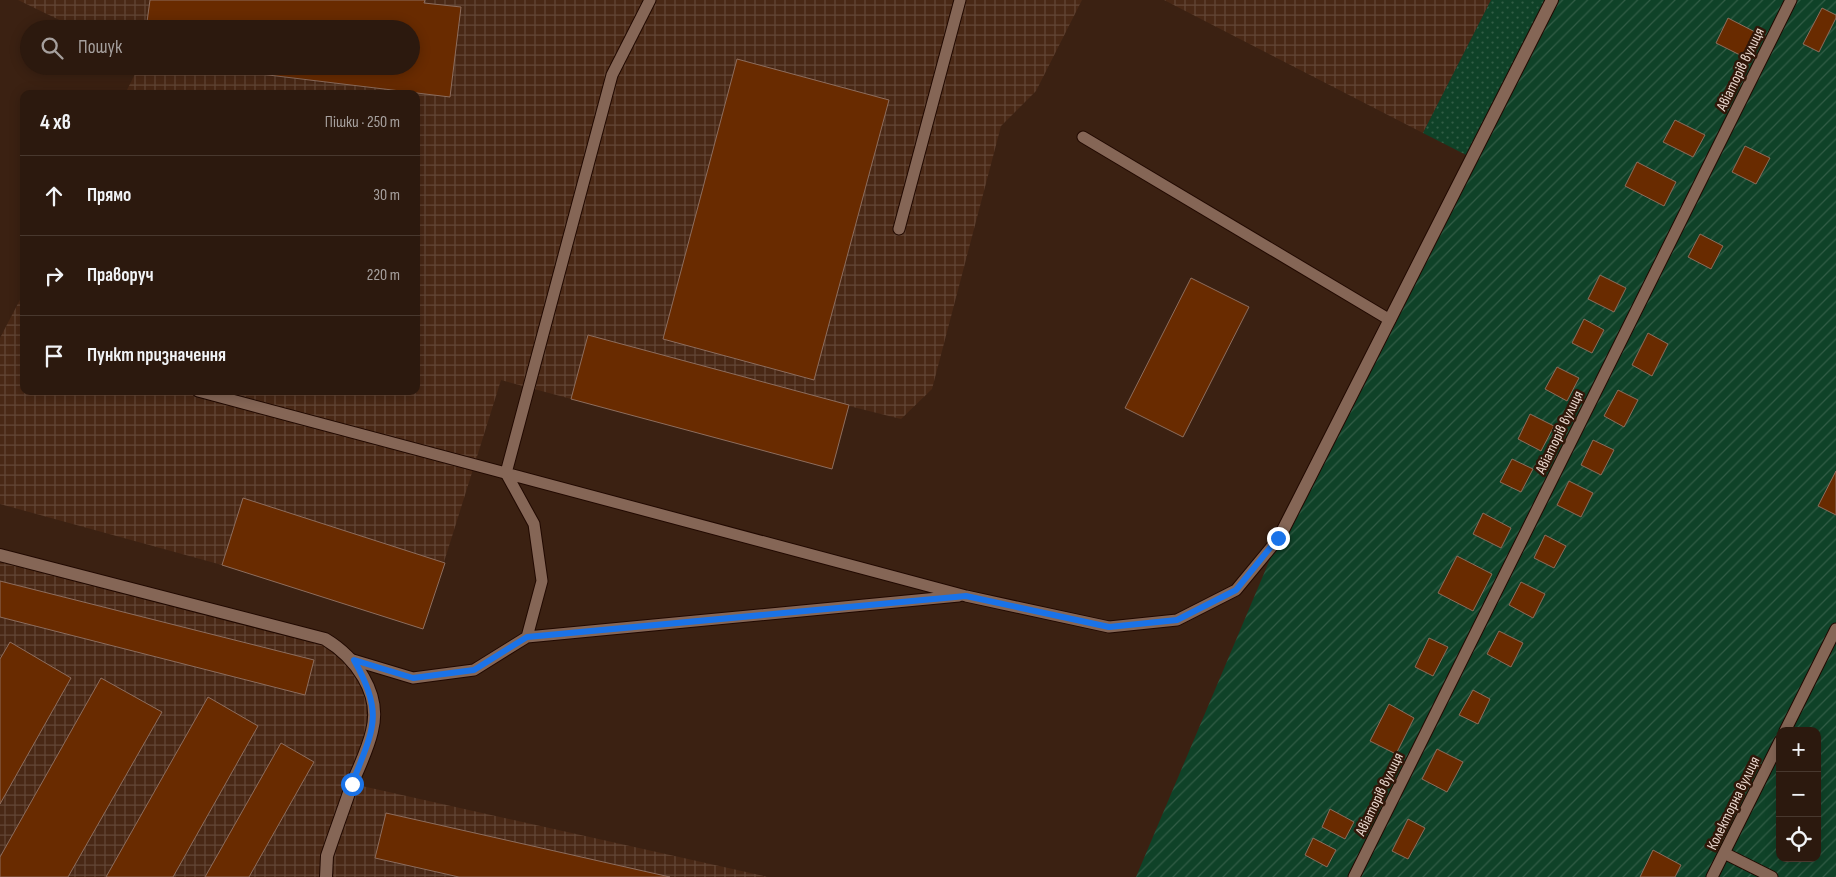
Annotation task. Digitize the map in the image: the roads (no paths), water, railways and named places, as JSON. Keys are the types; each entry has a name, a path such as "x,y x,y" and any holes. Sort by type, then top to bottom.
{"street":[{"path":"1278,538 1552,0"},
{"path":"0,555 325,639 340,648 354,660 366,683 373,706 373,730 327,856 326,877"}],"lane":[{"path":"527,637 542,581 534,524 506,473 612,75 650,0"},
{"path":"899,228 960,0"},
{"name":"Авіаторів вулиця","path":"1354,877 1792,0"},
{"path":"1083,137 1390,320"},
{"path":"213,395 966,596 1109,627 1177,620 1236,590 1278,538"},
{"path":"354,660 413,678 474,670 527,637 966,596"},
{"path":"1787,727 1836,628"},
{"name":"Колекторна вулиця","path":"1712,877 1776,750"},
{"path":"1724,853 1772,877"}]}
